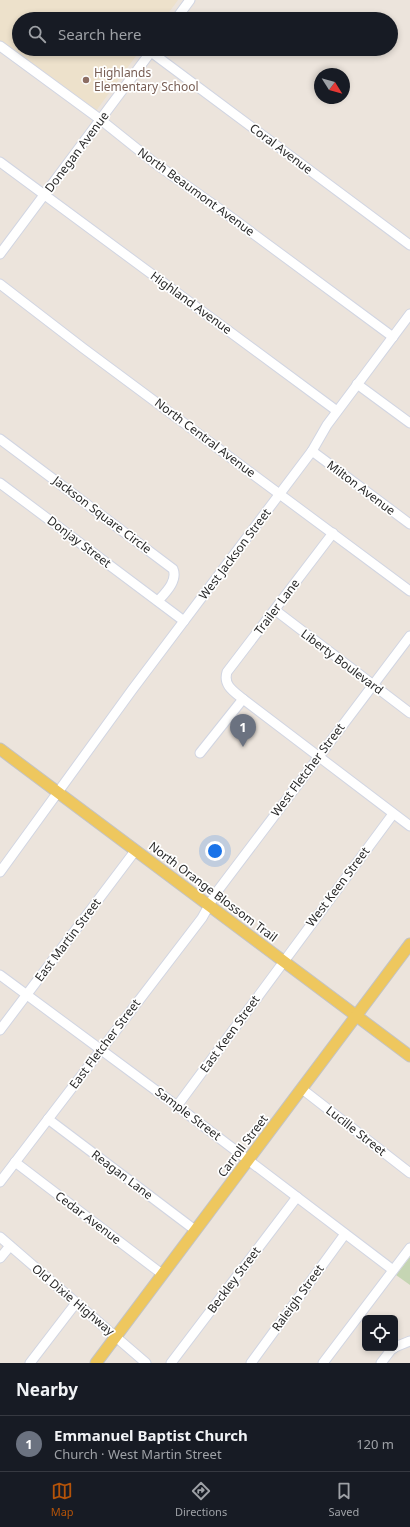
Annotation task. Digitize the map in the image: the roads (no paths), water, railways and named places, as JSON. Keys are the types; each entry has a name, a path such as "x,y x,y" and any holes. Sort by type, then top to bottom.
{"main road":[{"name":"North Orange Blossom Trail","path":"0,749 410,1056"},
{"name":"Carroll Street","path":"96,1363 410,944"}],"street":[{"path":"181,12 190,0"},
{"name":"North Beaumont Avenue","path":"0,46 12,55"},
{"name":"North Beaumont Avenue","path":"14,56 101,120 156,163 393,337"},
{"name":"Donegan Avenue","path":"0,254 148,56"},
{"name":"Coral Avenue","path":"159,56 410,245"},
{"name":"Highland Avenue","path":"0,162 337,411"},
{"name":"North Central Avenue","path":"0,284 83,348 410,591"},
{"name":"West Jackson Street","path":"0,872 184,621 312,451 337,411 409,318"},
{"path":"357,384 410,424"},
{"name":"Jackson Square Circle","path":"0,439 173,569 175,573 174,580 158,601"},
{"name":"Milton Avenue","path":"312,451 410,524"},
{"name":"Donjay Street","path":"0,482 184,621"},
{"name":"Trailer Lane","path":"242,699 229,688 226,682 227,672 333,533"},
{"name":"Liberty Boulevard","path":"275,610 410,713"},
{"name":"West Fletcher Street","path":"208,906 372,684 410,636"},
{"path":"200,753 242,699 410,826"},
{"name":"West Keen Street","path":"283,961 393,814"},
{"name":"East Martin Street","path":"0,1030 135,851"},
{"name":"East Fletcher Street","path":"0,1182 202,918 208,906"},
{"name":"East Keen Street","path":"177,1106 283,961"},
{"name":"Sample Street","path":"0,975 177,1106 393,1270"},
{"name":"Lucille Street","path":"302,1089 410,1173"},
{"name":"Reagan Lane","path":"48,1119 195,1230"},
{"name":"Cedar Avenue","path":"15,1162 162,1274"},
{"name":"Beckley Street","path":"171,1363 297,1197"},
{"name":"Raleigh Street","path":"251,1363 346,1234"},
{"name":"Old Dixie Highway","path":"0,1237 146,1363"},
{"path":"0,1258 10,1246"},
{"path":"323,1363 410,1248"},
{"path":"30,1363 76,1303"},
{"path":"398,1346 410,1342"},
{"path":"381,1363 390,1351"}],"place":[{"name":"Highlands Elementary School","path":"86,80"},
{"name":"Emmanuel Baptist Church","path":"243,747"}]}
